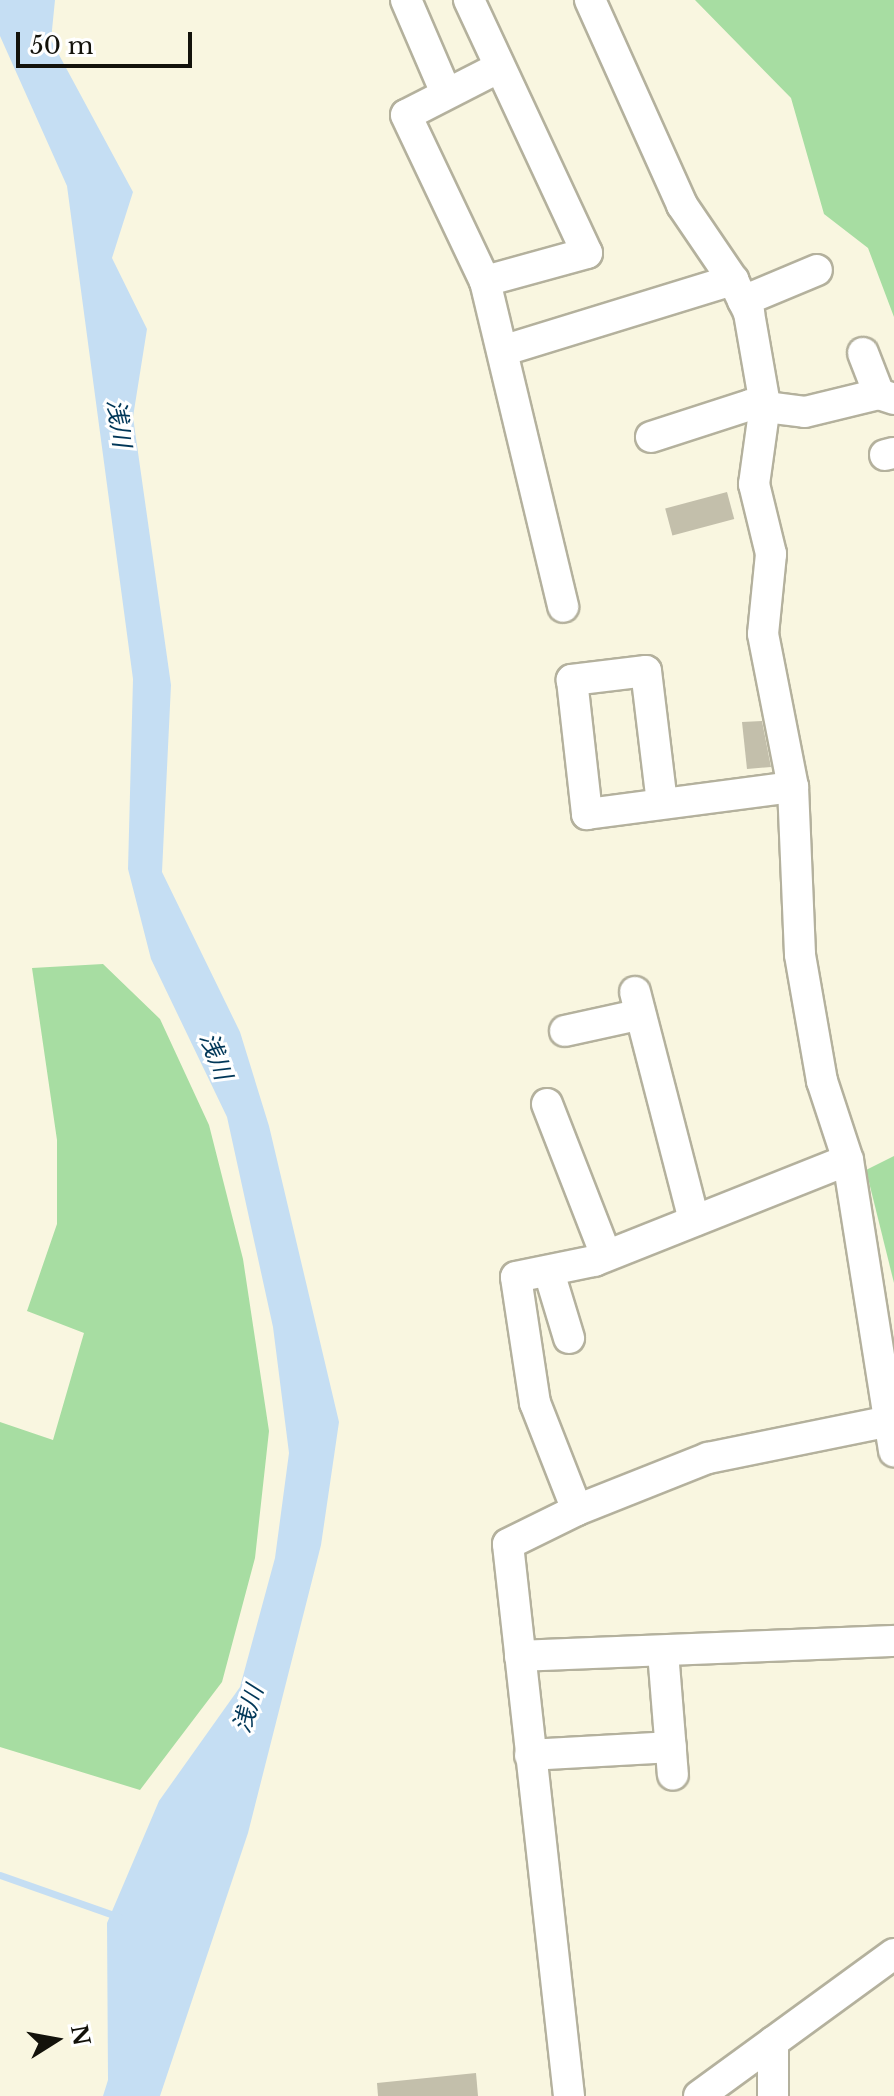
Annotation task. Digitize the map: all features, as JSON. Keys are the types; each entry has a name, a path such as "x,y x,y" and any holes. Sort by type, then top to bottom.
{"street":[{"path":"406,0 446,93"},
{"path":"469,0 498,68 587,253 485,281"},
{"path":"590,0 682,205 738,291 765,405 754,484 771,554 763,634 793,787 800,955 822,1081 848,1160 890,1376 894,1451"},
{"path":"498,68 406,115 485,281 505,350 563,607"},
{"path":"505,350 817,270"},
{"path":"651,437 750,405 805,412 886,397 863,353"},
{"path":"662,803 646,671 572,680 587,814 793,787"},
{"path":"565,1031 636,1003 694,1220"},
{"path":"547,1104 606,1255"},
{"path":"577,1510 535,1403 524,1357 516,1277 549,1272 606,1255 848,1160"},
{"path":"549,1272 569,1338"},
{"path":"569,2096 508,1544 577,1510 708,1458 890,1421"},
{"path":"520,1656 894,1641"},
{"path":"530,1755 672,1761 663,1652"},
{"path":"699,2096 894,1954"},
{"path":"773,2042 773,2096"}],"green space":[{"path":"695,0 894,0 894,317 868,248 824,214 791,98"},
{"path":"103,964 160,1019 209,1125 243,1259 269,1431 255,1558 222,1682 140,1790 0,1747 0,1422 53,1440 84,1333 27,1311 57,1224 57,1140 32,968"},
{"path":"894,1156 894,1283 866,1170"}],"water":[{"name":"浅川","path":"0,0 55,0 51,40 133,192 112,258 147,329 133,417 171,685 162,872 240,1032 269,1126 339,1422 321,1545 248,1833 160,2096 103,2096 108,2080 107,1923 159,1801 240,1687 275,1558 289,1453 273,1327 227,1117 151,959 128,869 133,679 67,186 0,36"}],"building":[{"path":"727,492 734,519 672,536 665,509"},
{"path":"762,721 771,767 747,769 742,722"},
{"path":"476,2073 478,2096 378,2096 377,2083"}],"waterway":[{"path":"0,1875 119,1917"}]}
